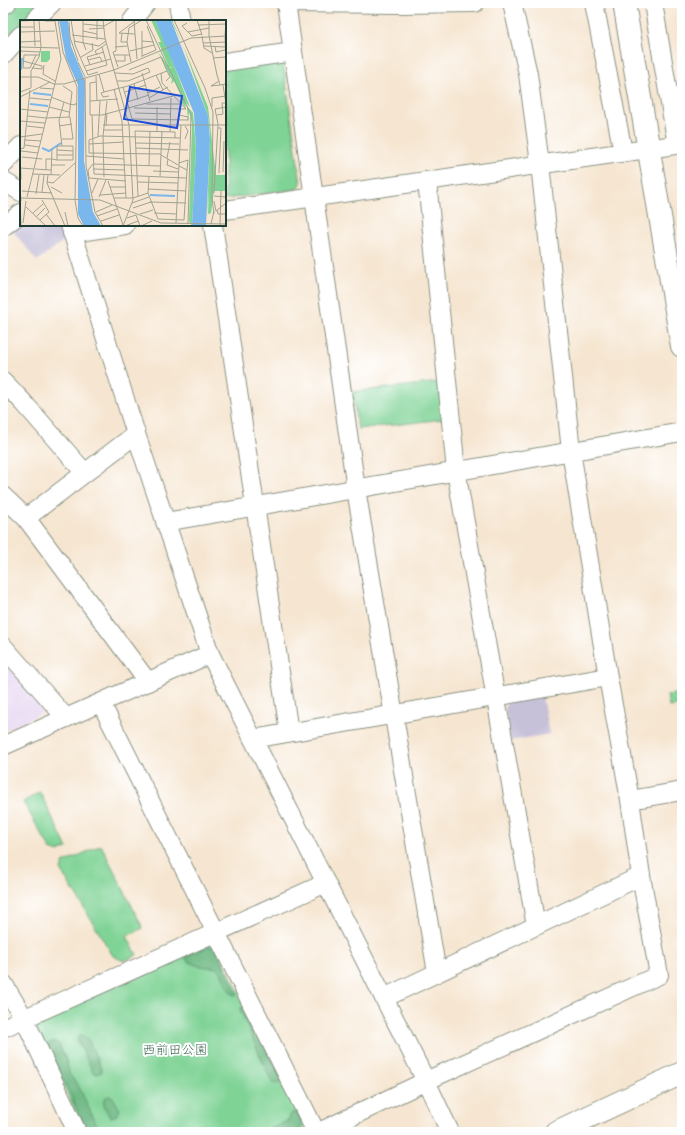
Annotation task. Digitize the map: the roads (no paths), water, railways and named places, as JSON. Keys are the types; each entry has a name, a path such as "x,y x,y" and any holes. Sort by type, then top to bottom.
{"street":[{"path":"3,6 7,3"},
{"path":"35,20 52,3"},
{"path":"133,20 146,3"},
{"path":"178,3 181,20"},
{"path":"437,973 356,489 286,3 475,3"},
{"path":"101,702 318,1132 659,975 641,876 630,800 571,451 540,164 528,74 512,3"},
{"path":"594,3 623,152"},
{"path":"624,3 682,346"},
{"path":"226,210 679,144 652,3"},
{"path":"3,55 20,36"},
{"path":"226,62 293,52"},
{"path":"3,165 20,147"},
{"path":"3,181 20,191"},
{"path":"427,181 456,471 536,926"},
{"path":"3,227 20,214"},
{"path":"107,226 71,229 136,434 210,654 426,1081 450,1132"},
{"path":"213,226 289,732"},
{"path":"3,382 24,403 85,473"},
{"path":"165,522 682,432"},
{"path":"26,518 136,434"},
{"path":"3,496 26,518 148,682"},
{"path":"3,646 66,718"},
{"path":"3,746 210,654"},
{"path":"253,739 496,698 608,677"},
{"path":"630,800 682,791"},
{"path":"384,998 641,876"},
{"path":"3,1028 326,883"},
{"path":"3,983 24,1018 77,1132"},
{"path":"556,1132 682,1073"}],"park label":[{"name":"西前田公園","path":"175,1049"}]}
